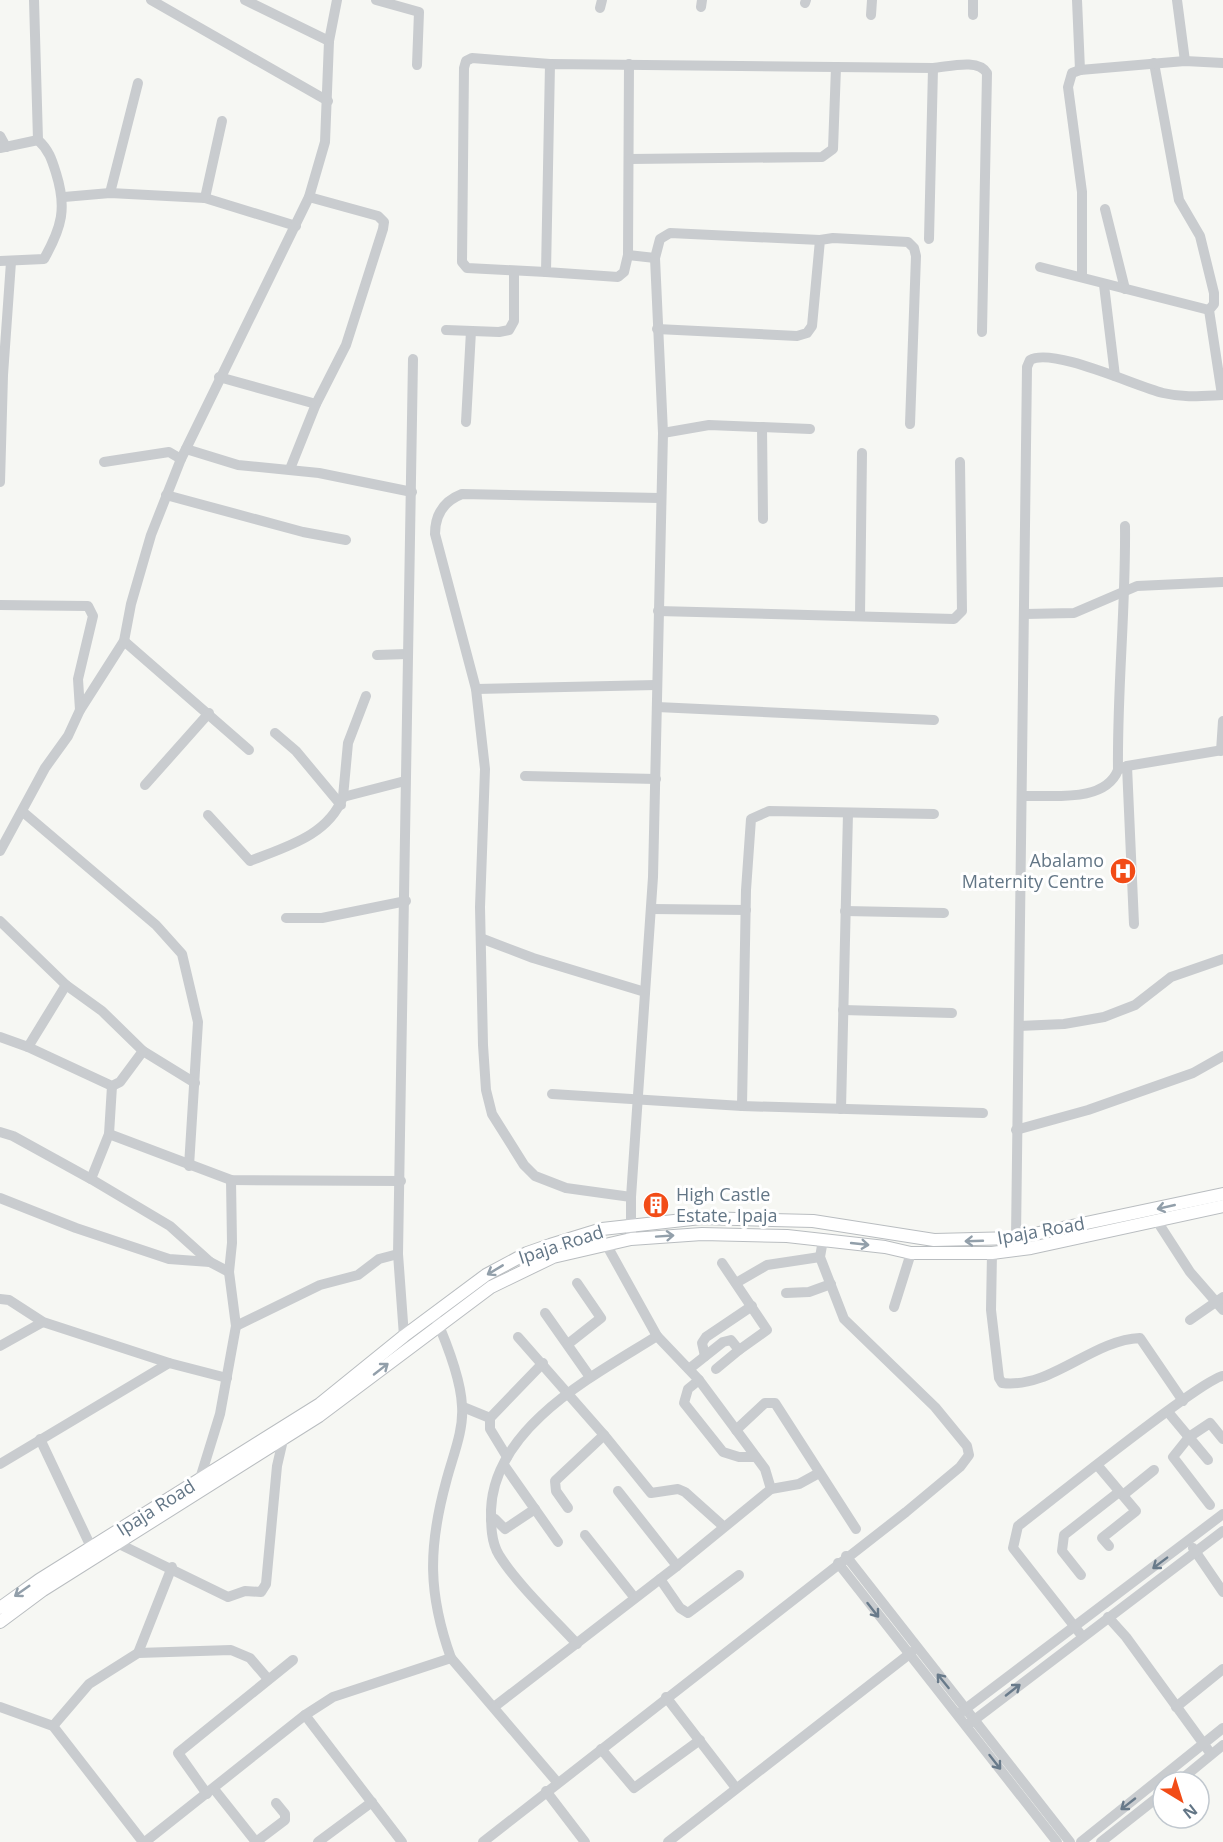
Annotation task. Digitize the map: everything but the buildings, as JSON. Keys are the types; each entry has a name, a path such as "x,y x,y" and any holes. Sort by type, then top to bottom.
{"main road":[{"name":"Ipaja Road","path":"0,1608 39,1580 92,1549 113,1541 283,1440 436,1319 486,1275 527,1254 586,1234 631,1225 701,1218 759,1218 813,1221 934,1240 1016,1238 1223,1194"},
{"name":"Ipaja Road","path":"0,1622 199,1482 320,1404 404,1336 510,1276 553,1257 631,1239 702,1234 771,1235 911,1253 992,1253 1025,1249 1223,1206"}],"street":[{"path":"0,482 6,261 44,259 61,221 64,197 48,148 38,140 34,0"},
{"path":"151,0 328,101"},
{"path":"246,0 329,41"},
{"path":"0,851 45,768 68,736 80,710 124,641 131,604 166,495 183,454 309,197 325,142 329,41 337,0"},
{"path":"376,0 419,12 417,65"},
{"path":"871,15 872,0"},
{"path":"973,0 973,15"},
{"path":"1077,0 1080,70"},
{"path":"1177,0 1185,61"},
{"path":"629,64 628,255 624,272 618,277 467,268 462,262 464,68 466,61 472,58 550,64 629,64 933,68 976,64 987,73 982,332"},
{"path":"1082,276 1082,192 1068,87 1072,73 1080,70 1154,63 1185,61 1223,63"},
{"path":"1016,1238 1026,413 1030,360 1045,356 1115,376 1161,393 1185,397 1222,395 1209,310 1214,303 1214,293 1200,236 1179,200 1154,63"},
{"path":"546,272 550,64"},
{"path":"630,159 822,157 829,155 833,150 836,67"},
{"path":"929,239 933,68"},
{"path":"110,192 138,83"},
{"path":"205,198 222,121"},
{"path":"0,136 3,147 38,140"},
{"path":"64,197 110,192 205,198 296,226"},
{"path":"290,469 316,404 346,345 384,222 378,216 309,197"},
{"path":"1105,209 1125,289"},
{"path":"631,1239 631,1197 652,909 656,779 656,685 663,433 655,258 660,239 670,233 908,242 914,248 916,256 910,424"},
{"path":"657,329 797,336 807,333 812,326 820,240"},
{"path":"628,255 655,258"},
{"path":"1040,267 1209,310"},
{"path":"446,330 499,332 511,327 514,272"},
{"path":"1104,285 1115,376"},
{"path":"466,422 471,332"},
{"path":"404,1336 399,1254 413,359"},
{"path":"219,377 316,404"},
{"path":"663,433 709,425 810,429"},
{"path":"762,427 763,519"},
{"path":"104,462 169,452 238,465 290,469 412,492"},
{"path":"860,616 862,453"},
{"path":"658,611 947,619 959,616 962,611 960,462"},
{"path":"631,1197 566,1188 535,1176 503,1134 492,1114 486,1090 483,939 480,907 485,769 476,689 435,534 435,523 446,503 462,494 660,498"},
{"path":"166,495 303,532 346,540"},
{"path":"1125,526 1126,589 1118,719 1134,924"},
{"path":"1025,614 1074,613 1137,586 1223,582"},
{"path":"0,605 88,606 92,610 93,616 78,679 80,710"},
{"path":"124,641 249,750"},
{"path":"377,655 407,654"},
{"path":"476,689 656,685"},
{"path":"208,815 250,861 312,835 325,825 342,801 348,743 366,696"},
{"path":"657,707 934,720"},
{"path":"145,785 209,713"},
{"path":"1023,796 1092,793 1114,780 1123,768 1222,751 1223,721"},
{"path":"275,733 296,751 342,801"},
{"path":"525,776 656,779"},
{"path":"342,801 405,781"},
{"path":"742,1106 749,831 753,817 769,811 934,814"},
{"path":"23,812 156,926 182,954 198,1015 189,1166"},
{"path":"841,1109 848,813"},
{"path":"286,918 322,918 406,901"},
{"path":"652,909 746,910"},
{"path":"845,911 945,913"},
{"path":"0,921 66,985 102,1011 143,1051 195,1083"},
{"path":"483,939 533,958 645,992"},
{"path":"1019,1026 1064,1024 1104,1017 1135,1005 1171,977 1223,959"},
{"path":"28,1047 66,985"},
{"path":"843,1010 952,1013"},
{"path":"0,1037 28,1047 112,1086"},
{"path":"112,1086 120,1082 143,1051"},
{"path":"1016,1130 1088,1110 1193,1073 1223,1056"},
{"path":"91,1179 109,1134 112,1086"},
{"path":"552,1094 742,1106 983,1113"},
{"path":"0,1132 13,1136 91,1179 170,1226 210,1262 229,1272"},
{"path":"109,1134 231,1180 401,1181"},
{"path":"199,1482 220,1414 236,1326 229,1272 232,1243 231,1180"},
{"path":"0,1198 76,1228 169,1259 210,1262"},
{"path":"1157,1221 1185,1265 1220,1303 1190,1320"},
{"path":"483,1842 666,1696 948,1478 960,1467 969,1452 935,1407 844,1319 820,1257 823,1240"},
{"path":"606,1244 657,1336 699,1380 770,1479 771,1489"},
{"path":"894,1307 911,1253"},
{"path":"992,1253 991,1310 999,1378 1002,1383 1012,1384 1041,1376 1119,1343 1140,1338 1183,1401"},
{"path":"236,1326 320,1285 358,1275 379,1259 399,1254"},
{"path":"736,1283 767,1265 820,1257"},
{"path":"716,1369 767,1330 722,1263"},
{"path":"568,1344 601,1318 577,1283"},
{"path":"786,1293 809,1292 831,1284"},
{"path":"0,1299 9,1300 43,1322 169,1363 227,1378"},
{"path":"705,1356 702,1343 706,1337 752,1306"},
{"path":"545,1313 590,1377"},
{"path":"436,1319 460,1392 462,1407 461,1426 441,1500 431,1579 439,1625 451,1658 557,1782"},
{"path":"0,1346 43,1322"},
{"path":"577,1644 498,1554 491,1520 492,1502 513,1446 567,1392 657,1336"},
{"path":"518,1337 543,1363 651,1493 678,1490 685,1492 723,1526"},
{"path":"689,1369 727,1341 731,1340 739,1350"},
{"path":"0,1464 169,1363"},
{"path":"543,1363 490,1418 490,1429 506,1461 558,1542"},
{"path":"1082,1636 1013,1548 1018,1526 1215,1377 1223,1376"},
{"path":"699,1380 688,1389 684,1403 723,1452 739,1457 755,1457"},
{"path":"736,1430 765,1403 775,1403 856,1529"},
{"path":"462,1407 490,1418"},
{"path":"1168,1412 1208,1460"},
{"path":"1210,1505 1173,1457 1188,1437 1210,1423 1223,1439"},
{"path":"568,1508 556,1491 555,1481 604,1435"},
{"path":"40,1439 92,1549"},
{"path":"113,1541 172,1567 228,1597 245,1591 261,1592 266,1584 277,1466 283,1440"},
{"path":"1098,1466 1136,1511 1102,1538 1109,1546"},
{"path":"1081,1575 1062,1551 1064,1535 1154,1470"},
{"path":"494,1707 677,1566 771,1489 799,1484 819,1473"},
{"path":"618,1491 677,1566"},
{"path":"491,1520 495,1519 505,1529 535,1509"},
{"path":"962,1712 1223,1514"},
{"path":"970,1723 1223,1531"},
{"path":"585,1534 634,1597"},
{"path":"1188,1541 1223,1592"},
{"path":"842,1559 962,1712 1057,1842"},
{"path":"138,1653 172,1567"},
{"path":"660,1579 680,1608 688,1613 740,1575"},
{"path":"1108,1617 1126,1637 1211,1754"},
{"path":"53,1726 89,1684 138,1653 231,1650 250,1658 268,1679"},
{"path":"668,1842 912,1651"},
{"path":"0,1707 53,1726 144,1842 305,1716 333,1697 451,1658"},
{"path":"276,1803 285,1814 285,1820 256,1842 178,1753 293,1660"},
{"path":"1176,1707 1223,1669"},
{"path":"666,1696 736,1788"},
{"path":"305,1716 402,1842"},
{"path":"970,1723 1070,1842"},
{"path":"1081,1842 1223,1728"},
{"path":"601,1749 634,1788 700,1740"},
{"path":"1192,1770 1223,1745"},
{"path":"546,1791 585,1842"},
{"path":"318,1842 372,1802"},
{"path":"1101,1842 1151,1802"}],"place":[{"name":"Abalamo Maternity Centre","path":"1123,871"},
{"name":"High Castle Estate, Ipaja","path":"656,1205"}]}
